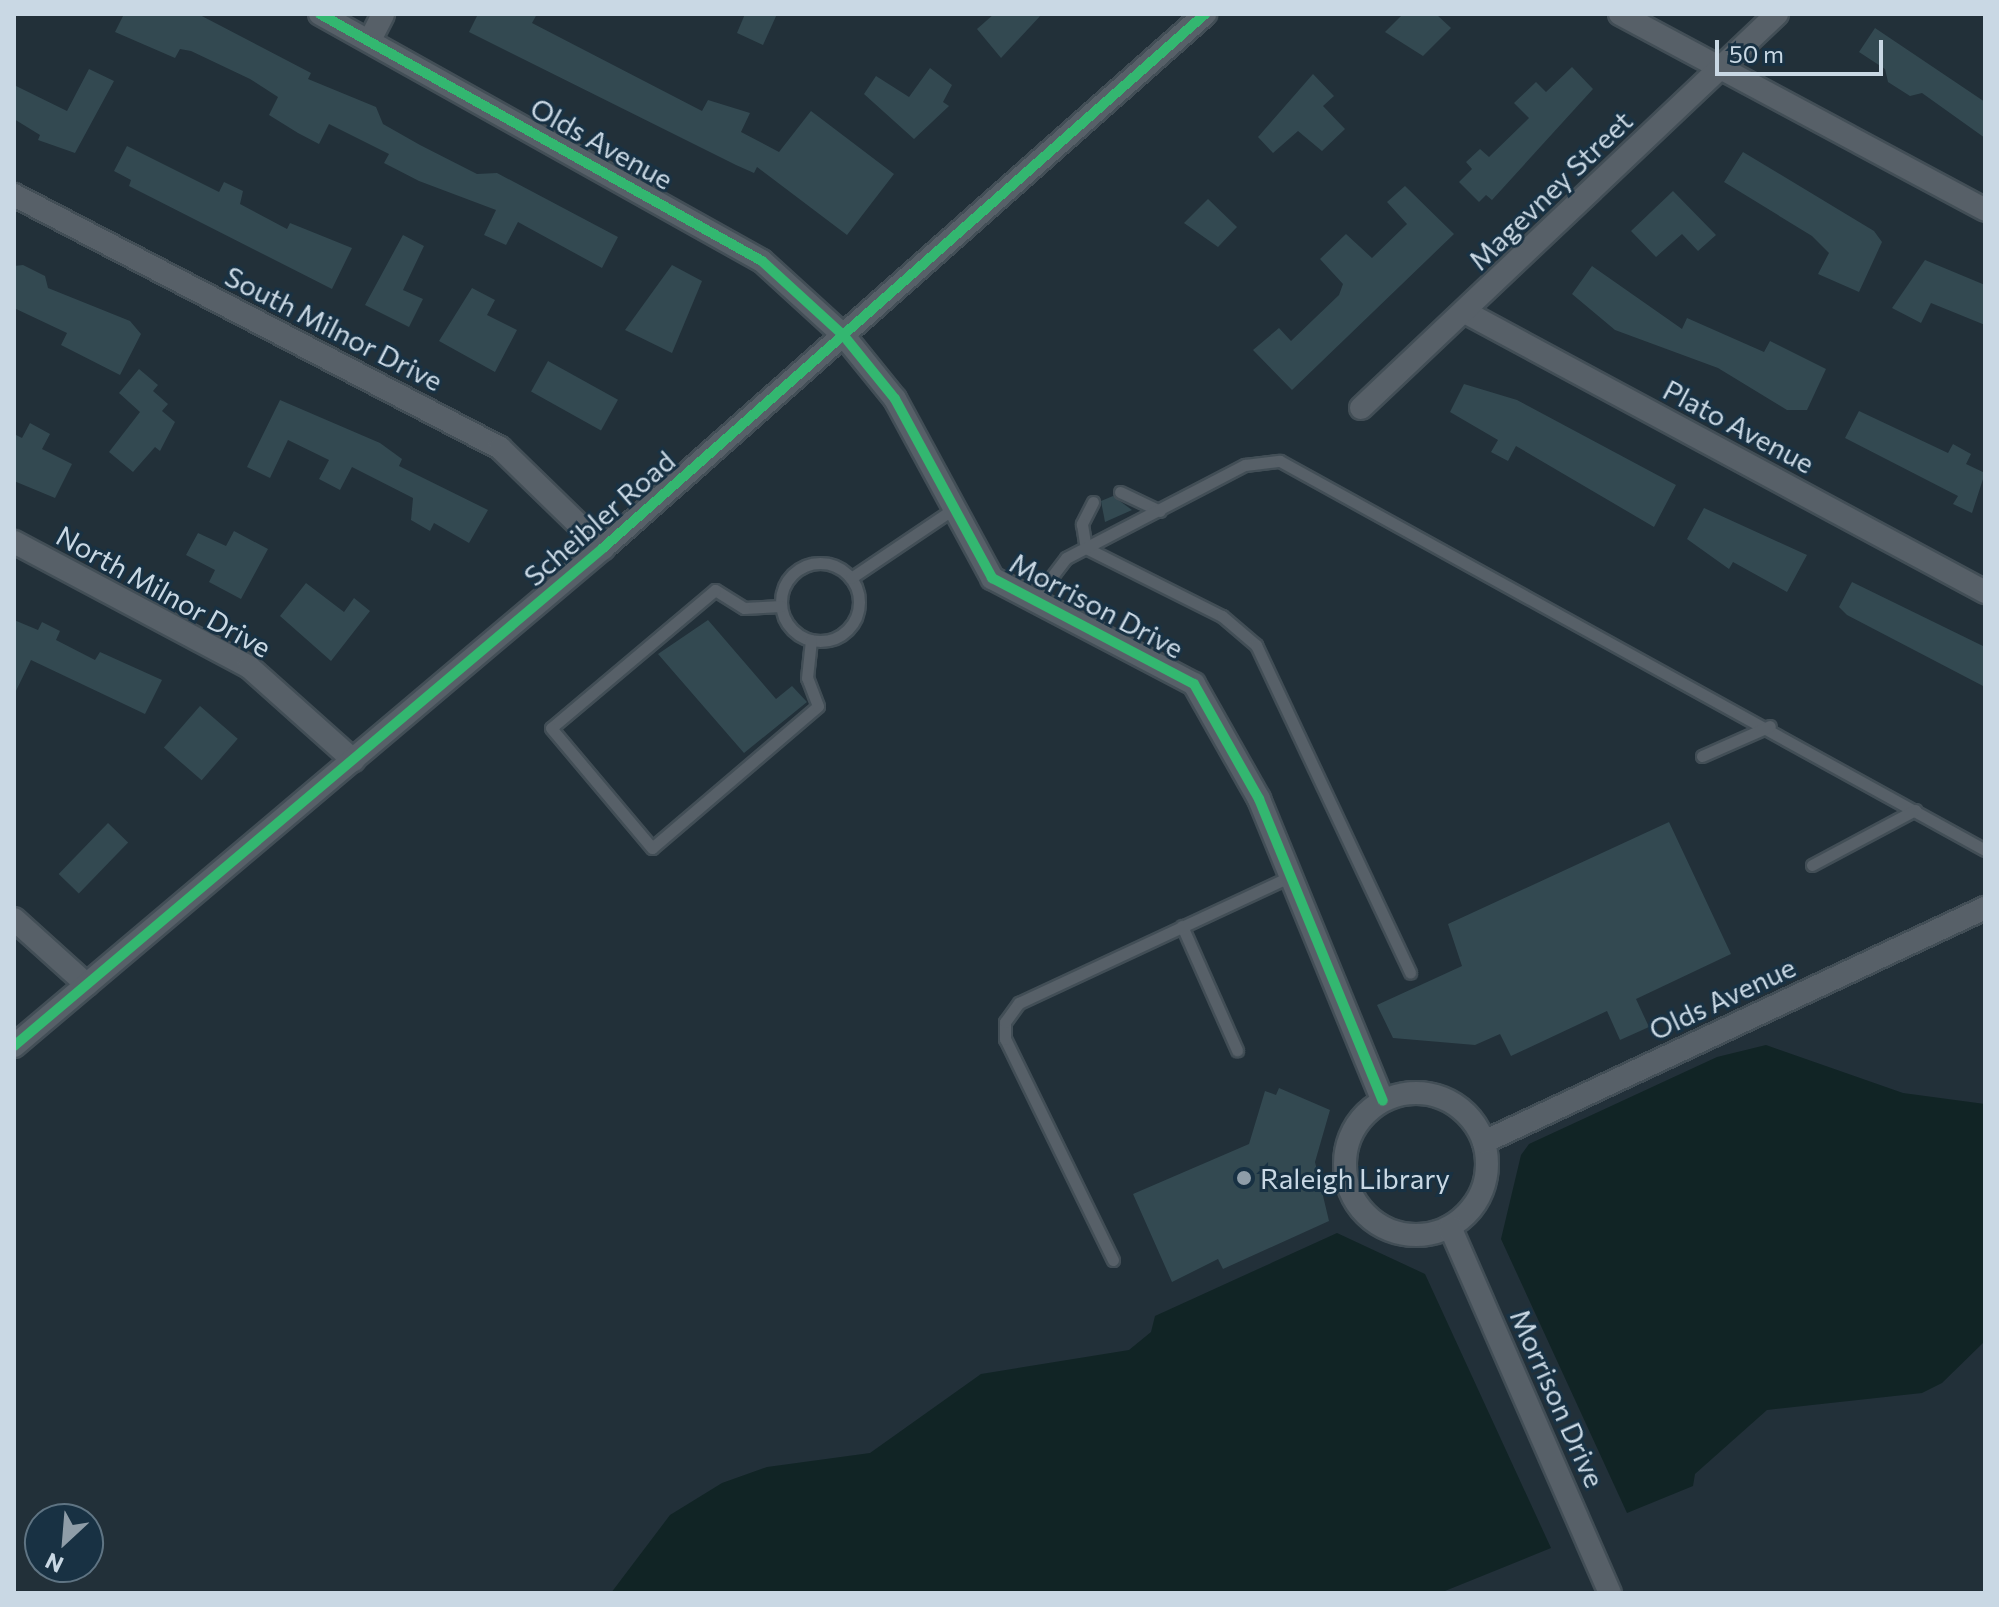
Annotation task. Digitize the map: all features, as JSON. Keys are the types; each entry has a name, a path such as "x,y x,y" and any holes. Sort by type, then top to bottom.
{"street":[{"name":"Olds Avenue","path":"320,14 762,261 844,336"},
{"path":"370,40 383,14"},
{"name":"Scheibler Road","path":"14,1046 603,548 1205,14"},
{"path":"1620,14 1985,210"},
{"name":"Magevney Street","path":"1361,408 1777,14"},
{"name":"South Milnor Drive","path":"14,195 500,448 603,548"},
{"name":"Plato Avenue","path":"1465,312 1985,592"},
{"name":"Morrison Drive","path":"844,336 895,399 952,510 992,578 1194,684 1259,799 1383,1101"},
{"name":"North Milnor Drive","path":"14,542 249,667 353,760"},
{"name":"Olds Avenue","path":"1484,1142 1985,908"},
{"path":"14,919 87,985"},
{"path":"1406,1093 1442,1099 1472,1120 1484,1142 1482,1190 1450,1227 1418,1234 1385,1228 1353,1197 1345,1154 1365,1114 1383,1101 1406,1093"},
{"name":"Morrison Drive","path":"1450,1227 1610,1593"}],"lane":[{"path":"1034,600 1066,558 1245,465 1280,461 1770,726 1985,850"},
{"path":"1120,492 1160,511"},
{"path":"1086,548 1082,524 1093,502"},
{"path":"851,578 952,510"},
{"path":"1086,548 1222,616 1256,645 1410,973"},
{"path":"830,564 851,578 859,600 853,623 835,638 811,640 791,628 781,606 786,582 805,566 830,564"},
{"path":"781,606 744,608 715,590 551,728 652,848 818,706 807,678 811,640"},
{"path":"1702,756 1770,726"},
{"path":"1812,865 1915,810"},
{"path":"1113,1260 1005,1039 1005,1022 1019,1003 1291,876"},
{"path":"1182,926 1237,1050"}],"shaded area":[{"path":"1766,1045 1903,1093 1985,1104 1985,1341 1942,1383 1922,1393 1767,1410 1695,1474 1693,1486 1627,1513 1501,1239 1521,1155 1529,1144 1717,1057"},
{"path":"1337,1233 1425,1274 1551,1548 1440,1593 611,1593 670,1515 722,1483 767,1467 870,1453 981,1374 1129,1350 1151,1332 1155,1316"}],"building":[{"path":"124,14 198,14 311,73 308,79 376,107 383,124 420,145 477,174 497,173 618,237 602,268 518,222 506,245 484,235 496,210 419,181 384,163 389,154 329,124 319,144 298,133 269,115 278,97 250,79 191,51 180,49 175,58 115,32"},
{"path":"478,14 537,14 532,23 702,111 708,100 750,113 741,132 779,152 811,111 894,174 847,235 757,167 754,173 736,165 469,32"},
{"path":"745,14 777,14 763,45 737,33"},
{"path":"994,14 1042,14 1001,58 977,29"},
{"path":"1403,14 1436,14 1451,28 1423,56 1385,32"},
{"path":"1875,28 1985,102 1985,138 1922,93 1910,96 1888,82 1885,69 1859,52"},
{"path":"1572,67 1593,89 1492,200 1486,195 1479,202 1459,182 1472,169 1466,162 1480,149 1489,157 1529,118 1514,103 1536,82 1546,92"},
{"path":"930,68 952,85 943,102 949,106 914,139 864,94 876,76 909,97"},
{"path":"89,69 114,81 75,153 38,140 40,135 14,119 14,85 67,111"},
{"path":"1313,74 1334,96 1323,106 1345,129 1322,151 1298,131 1273,153 1258,137"},
{"path":"127,146 219,192 224,182 243,191 240,204 287,229 290,223 352,248 332,289 129,186 131,180 114,171"},
{"path":"1743,152 1874,231 1882,242 1859,292 1818,274 1829,253 1812,236 1724,182"},
{"path":"1405,186 1454,234 1292,390 1253,350 1279,328 1291,341 1339,295 1343,284 1320,259 1346,234 1372,258 1407,224 1387,202"},
{"path":"1673,191 1716,235 1698,251 1682,234 1656,257 1631,231"},
{"path":"1208,199 1237,227 1218,247 1184,223"},
{"path":"403,235 424,246 403,290 423,299 409,327 365,305"},
{"path":"1925,260 1985,285 1985,325 1931,303 1921,323 1892,308"},
{"path":"23,265 45,276 48,288 130,321 141,334 120,375 61,345 67,333 14,308 14,266"},
{"path":"672,265 702,281 672,353 625,330"},
{"path":"1592,266 1682,329 1687,318 1764,352 1770,341 1826,369 1807,410 1787,410 1718,368 1615,330 1572,294"},
{"path":"472,288 495,300 487,315 517,330 495,372 439,341"},
{"path":"548,361 618,400 601,430 531,392"},
{"path":"139,369 158,385 153,391 168,404 162,411 175,422 160,451 155,447 133,472 109,452 140,412 119,393"},
{"path":"1464,384 1517,400 1676,485 1654,527 1516,446 1508,461 1491,452 1498,440 1450,412"},
{"path":"280,400 380,443 402,459 399,466 488,510 469,543 434,523 430,531 411,520 413,498 352,467 340,490 319,479 329,460 288,440 270,478 247,467"},
{"path":"1859,411 1948,453 1953,444 1971,454 1966,464 1985,473 1972,513 1953,504 1958,496 1845,438"},
{"path":"30,423 50,434 42,449 72,464 55,498 14,481 14,434 22,438"},
{"path":"1113,496 1132,510 1105,522 1101,501"},
{"path":"1704,508 1807,555 1787,592 1733,562 1729,569 1687,539"},
{"path":"234,531 268,549 241,599 209,582 215,570 186,555 198,533 226,546"},
{"path":"1852,582 1985,647 1985,687 1847,615 1839,607"},
{"path":"306,583 344,612 354,598 370,611 331,661 280,616"},
{"path":"14,620 38,630 42,622 60,631 56,640 95,660 100,652 162,680 145,714 31,660 14,695"},
{"path":"708,620 776,699 792,686 807,702 744,753 658,654"},
{"path":"200,706 238,739 202,780 164,748"},
{"path":"1669,822 1731,954 1636,999 1649,1027 1620,1040 1607,1011 1511,1056 1500,1034 1475,1045 1393,1038 1377,1005 1462,966 1448,924"},
{"path":"108,823 128,842 79,894 59,874"},
{"name":"Raleigh Library","path":"1279,1088 1330,1110 1315,1162 1329,1221 1223,1269 1218,1259 1172,1282 1133,1194 1249,1144 1265,1091 1276,1095"}],"cycle path":[{"path":"320,14 762,261 844,336 895,399 992,578 1194,684 1259,799 1383,1101"},
{"path":"14,1046 603,548 1205,14"}],"place":[{"name":"Raleigh Library","path":"1244,1178"}]}
